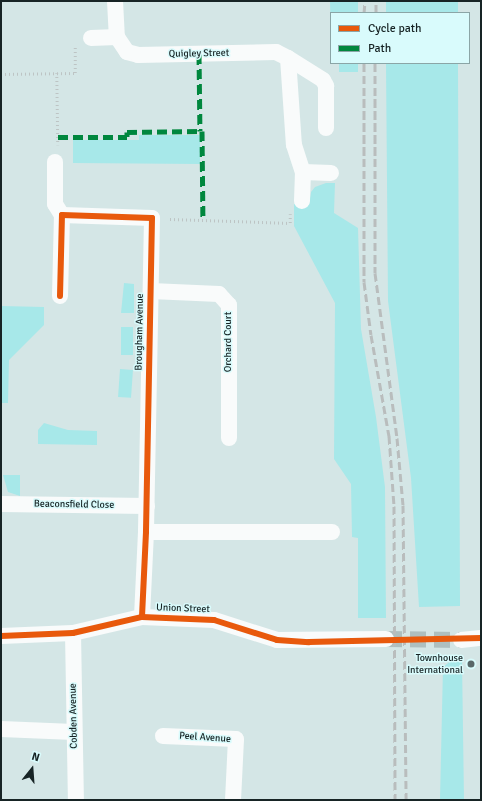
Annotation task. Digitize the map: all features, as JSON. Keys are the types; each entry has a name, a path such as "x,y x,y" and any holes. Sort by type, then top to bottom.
{"street":[{"path":"91,38 116,37 115,1"},
{"name":"Quigley Street","path":"116,37 122,48 138,54 276,52 323,80 326,86 326,128"},
{"path":"288,58 294,145 303,172 302,201"},
{"path":"55,162 55,204 62,215 60,296"},
{"path":"303,172 331,173"},
{"path":"62,215 152,218"},
{"name":"Brougham Avenue","path":"142,617 147,506 152,218"},
{"name":"Orchard Court","path":"151,292 218,294 230,304 229,438"},
{"name":"Beaconsfield Close","path":"1,504 147,506"},
{"path":"146,532 332,532"},
{"name":"Union Street","path":"1,636 73,633 142,617 214,620 277,640 386,640"},
{"name":"Cobden Avenue","path":"73,633 76,800"},
{"path":"461,640 481,638"},
{"path":"1,729 74,732"},
{"name":"Peel Avenue","path":"163,736 236,739 233,800"}],"path":[{"path":"1,74 75,73 75,39 91,38"},
{"path":"55,162 58,152 57,73"},
{"path":"152,218 290,223 291,200 302,201"}],"shaded area":[{"path":"330,1 358,1 358,12 330,12"},
{"path":"386,1 458,1 458,12 386,12"},
{"path":"339,64 358,64 358,72 339,72"},
{"path":"386,64 458,64 460,606 419,607 411,478 388,301"},
{"path":"139,135 200,135 200,164 73,163 73,140 139,140"},
{"path":"326,183 335,183 334,213 358,228 361,329 376,417 385,487 386,618 358,618 358,538 352,537 351,484 334,459 335,303 294,226 294,204 309,205 311,192 315,187"},
{"path":"124,283 134,284 134,313 121,313"},
{"path":"1,306 44,307 44,325 9,360 8,403 1,403"},
{"path":"121,327 133,327 133,355 121,355"},
{"path":"120,369 133,370 131,398 118,397"},
{"path":"44,423 68,430 97,431 97,445 38,444 38,430"},
{"path":"3,475 20,475 20,496 8,492"},
{"path":"452,660 462,660 464,800 440,800 443,667"}],"tunnel":[{"path":"386,639 461,640"}],"railway":[{"path":"364,12 365,1"},
{"path":"376,1 376,12"},
{"path":"364,64 364,282 371,335 389,436 394,506 395,800"},
{"path":"375,64 375,273 397,438 403,505 406,800"}],"marked path":[{"path":"199,54 200,131"},
{"path":"58,137 127,137 127,132 202,131 203,220"}],"cycle path":[{"path":"60,296 62,215 152,218 146,532 142,617"},
{"path":"1,636 73,633 142,617 214,620 277,640 309,642 481,638"}],"place":[{"name":"Townhouse International","path":"471,664"}]}
